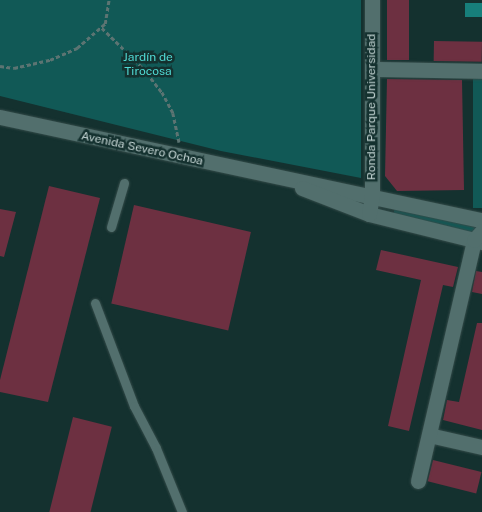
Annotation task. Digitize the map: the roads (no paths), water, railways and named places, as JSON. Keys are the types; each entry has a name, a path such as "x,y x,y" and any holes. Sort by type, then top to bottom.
{"street":[{"name":"Ronda Parque Universidad","path":"369,214 372,195 372,0"},
{"path":"372,69 482,70"},
{"name":"Avenida Severo Ochoa","path":"0,117 285,180 372,195 482,220"},
{"name":"Avenida Severo Ochoa","path":"285,180 330,201 369,214 479,238"},
{"path":"418,481 428,434 479,238"},
{"path":"428,434 482,447"}],"lane":[{"path":"111,227 124,183"},
{"path":"96,304 134,406 156,448 182,512"}],"park label":[{"name":"Jardín de Tirocosa","path":"148,65"}]}
